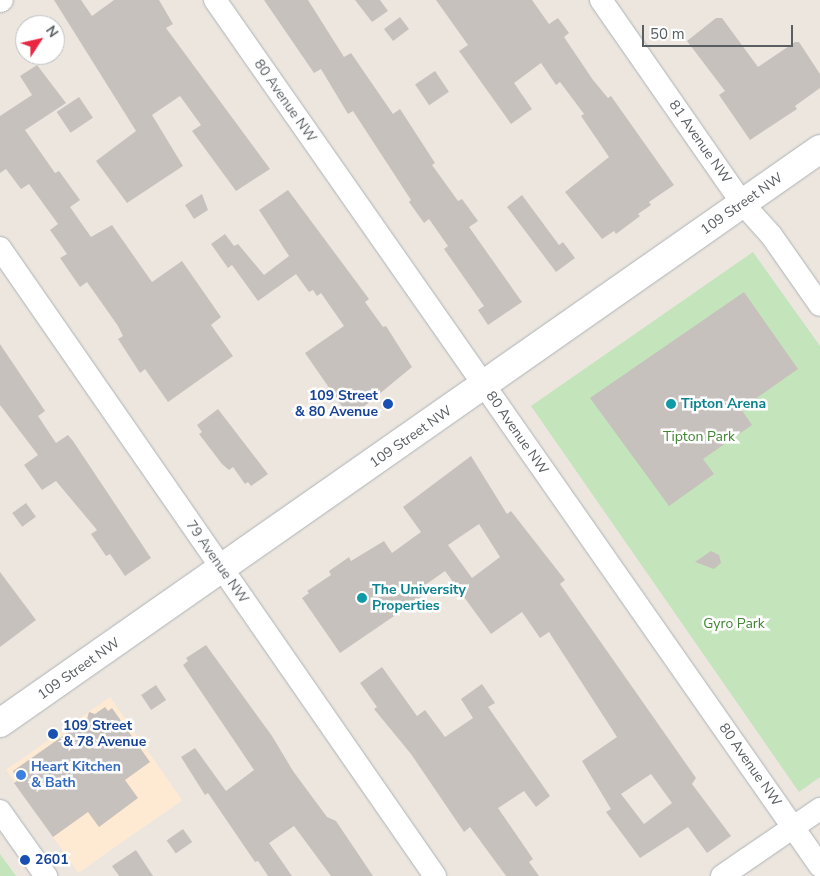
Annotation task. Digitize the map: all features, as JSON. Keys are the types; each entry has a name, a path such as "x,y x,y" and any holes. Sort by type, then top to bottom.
{"main road":[{"name":"109 Street NW","path":"0,723 223,570 820,149"}],"street":[{"name":"80 Avenue NW","path":"215,0 820,866"},
{"name":"81 Avenue NW","path":"601,0 743,204 771,235 820,305"},
{"name":"79 Avenue NW","path":"0,248 435,876"},
{"path":"722,876 820,809"},
{"path":"0,811 46,876"}],"shaded area":[{"path":"110,697 182,800 78,873 6,770"}],"green space":[{"name":"Tipton Park","path":"753,252 820,346 820,777 799,792 531,406"},
{"path":"0,854 16,876 0,876"}],"building":[{"path":"54,0 81,0 92,16 114,0 159,0 173,24 166,28 270,169 236,191 192,131 201,125 180,96 152,115 183,166 127,203 96,161 136,131"},
{"path":"264,0 308,0 344,57 351,53 393,114 400,109 435,163 432,165 458,201 462,199 478,221 469,227 522,302 488,325 478,310 484,306 444,249 448,246 429,219 424,223 353,111 348,114 321,69 314,73"},
{"path":"355,0 380,0 388,11 372,22"},
{"path":"436,0 532,0 549,24 558,18 569,33 564,37 593,80 608,98 611,96 674,185 649,202 651,205 638,214 640,216 616,234 614,231 602,239 565,192 609,157 581,116 584,114 560,82 556,85 541,63 514,83 532,109 511,124 459,51 468,45"},
{"path":"400,17 409,29 393,41 384,29"},
{"path":"716,18 722,18 758,67 795,42 799,42 820,74 820,88 795,106 797,109 750,140 719,95 725,91 687,41"},
{"path":"37,65 66,103 25,130 55,173 59,171 80,200 70,207 91,237 112,225 152,282 182,261 221,317 211,325 233,356 168,402 145,369 140,373 118,339 123,336 118,326 87,282 80,287 60,258 67,254 50,230 58,224 29,184 21,189 6,169 0,173 0,116 32,95 20,76"},
{"path":"435,71 449,92 429,105 415,84"},
{"path":"79,97 93,118 71,133 57,112"},
{"path":"288,190 369,299 365,302 383,327 386,326 412,367 350,418 305,353 344,326 321,293 317,296 313,290 309,292 296,274 258,301 232,265 228,268 211,244 225,234 234,246 238,244 264,275 289,256 259,210"},
{"path":"202,194 208,210 194,219 185,205"},
{"path":"522,195 559,245 563,242 575,258 556,272 507,207"},
{"name":"Tipton Arena","path":"744,292 798,369 741,409 752,425 703,459 714,474 669,506 590,398"},
{"path":"0,344 45,411 38,416 56,443 68,435 73,441 151,558 125,576 110,554 106,556 91,534 97,530 56,481 42,490 24,465 38,455 0,405"},
{"path":"218,409 268,474 251,486 248,482 245,484 233,467 229,470 222,464 199,434 202,432 197,425"},
{"path":"471,456 507,514 511,511 565,580 560,584 696,778 692,784 731,836 707,853 688,827 640,858 606,812 611,809 582,761 617,737 549,632 540,638 522,612 491,634 445,571 418,590 422,597 340,653 302,598 309,593 307,591 331,575 329,571 349,557 351,561 384,541 392,553 421,532 403,507","holes":["479,524 500,557 472,578 448,545","651,774 672,803 644,824 621,794"]},
{"path":"26,503 36,517 22,527 12,513"},
{"path":"711,551 719,555 721,563 714,569 695,562"},
{"path":"0,572 36,620 0,647"},
{"path":"206,645 272,736 293,771 327,817 336,821 373,876 331,876 294,826 269,843 292,876 268,876 258,861 255,862 208,793 205,795 181,757 195,748 226,791 254,770 183,665 188,661 186,658"},
{"path":"382,667 417,716 425,710 445,737 473,718 461,699 482,684 495,703 488,707 550,796 536,807 524,791 498,808 533,859 529,862 539,876 506,876 470,827 464,832 411,754 374,709 377,707 360,683"},
{"path":"156,685 166,700 151,710 141,695"},
{"path":"105,707 108,711 112,708 150,762 125,780 138,798 99,827 88,812 53,837 14,783 17,781 13,771 87,719 89,712 95,714"},
{"path":"183,829 192,842 176,854 167,840"},
{"path":"136,850 153,876 119,876 112,866"}],"place":[{"name":"109 Street & 80 Avenue","path":"388,404"},
{"name":"Tipton Arena","path":"671,404"},
{"name":"The University Properties","path":"362,598"},
{"name":"109 Street & 78 Avenue","path":"53,734"},
{"name":"Heart Kitchen & Bath","path":"21,775"},
{"name":"2601","path":"25,860"}],"park label":[{"name":"Gyro Park","path":"734,624"}]}
